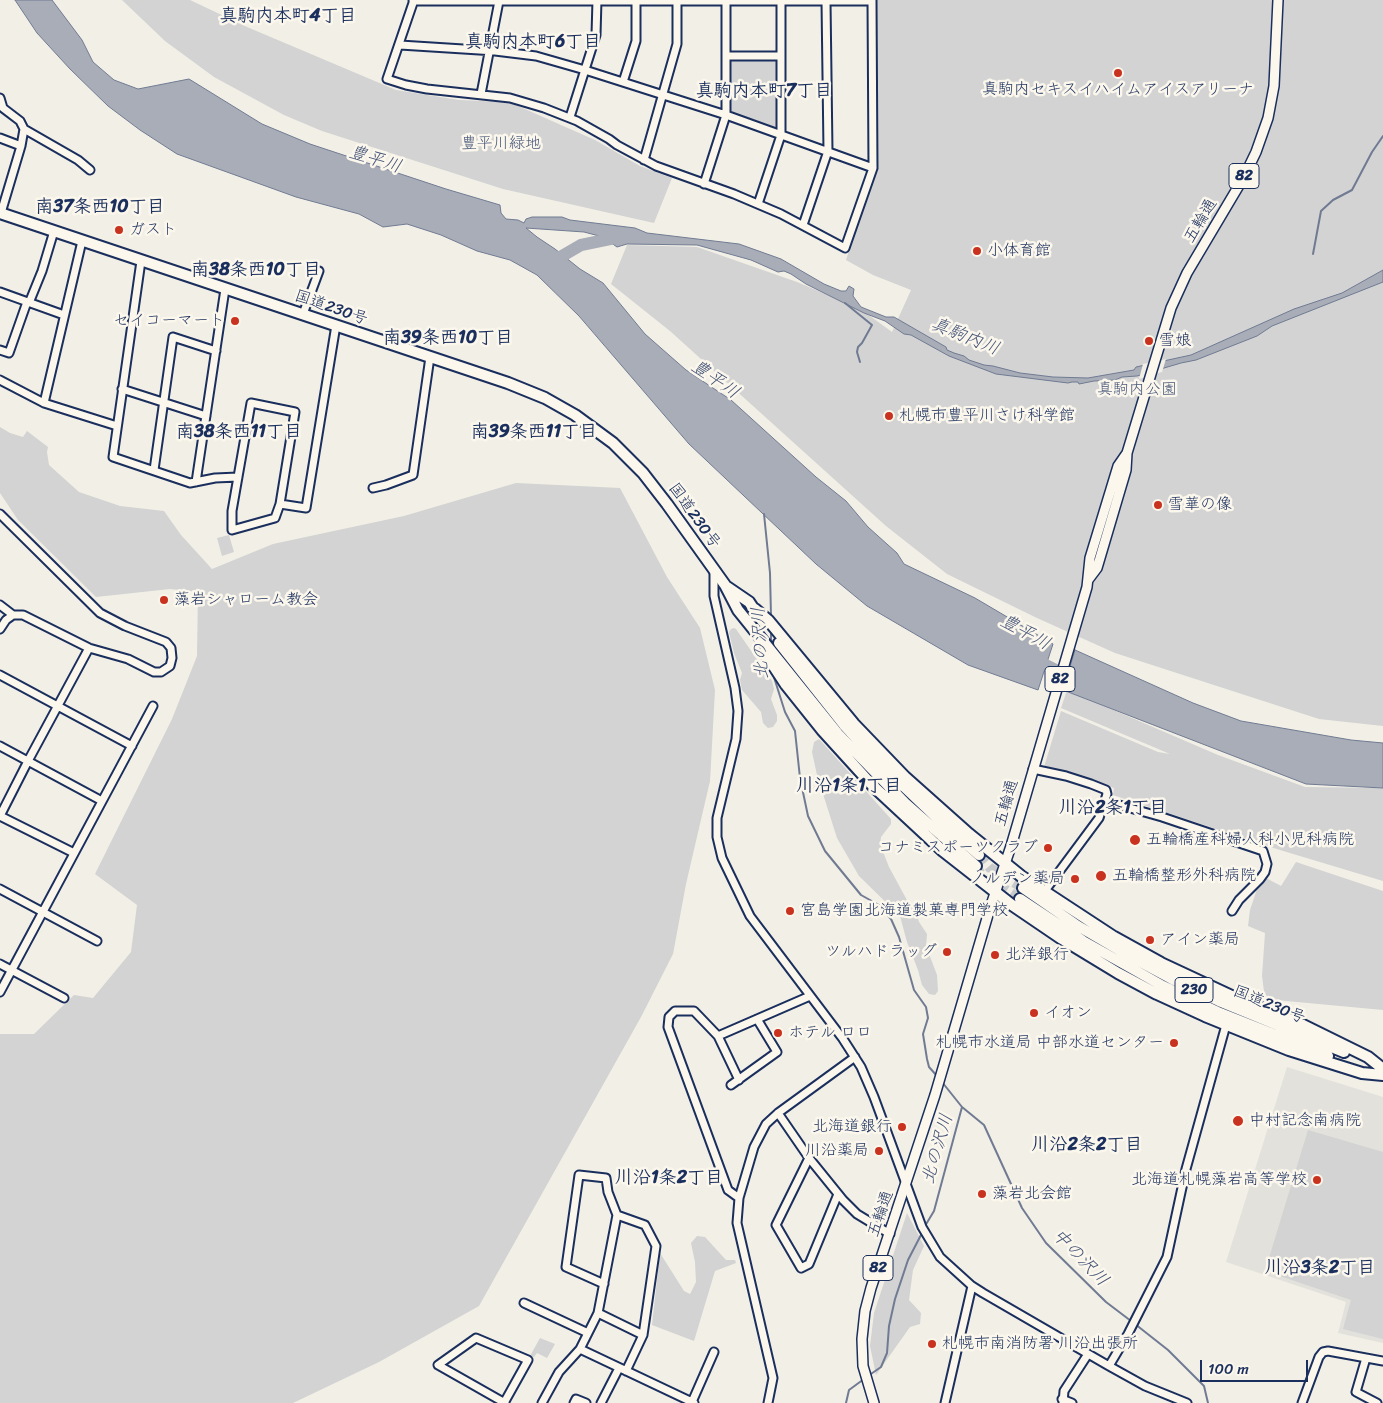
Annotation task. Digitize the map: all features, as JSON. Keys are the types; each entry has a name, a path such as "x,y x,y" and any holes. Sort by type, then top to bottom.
{"highway":[{"name":"国道230号","path":"0,213 521,388 566,409 601,433 643,473 714,569 761,642 820,712 886,785 976,866"},
{"name":"国道230号","path":"725,585 749,602 818,694 850,732 898,783 979,855"},
{"path":"758,614 768,620 854,724 905,777 954,822 1044,892 1114,938 1160,963 1236,998 1303,1025 1368,1057 1381,1071"},
{"path":"761,642 786,685 842,753 892,805 943,851 1012,905 1062,939 1157,994 1226,1025 1289,1050 1362,1073 1381,1071"},
{"name":"国道230号","path":"1023,888 1078,926 1174,980 1219,1001 1351,1055 1381,1071"},
{"name":"国道230号","path":"1020,899 1083,941 1184,996 1248,1024 1347,1063 1366,1070 1381,1071"}],"main road":[{"name":"五輪通","path":"873,1400 865,1375 862,1339 865,1312 871,1288 935,1095 1088,580 1097,568 1100,559 1126,470 1127,454 1171,308 1186,273 1224,212 1256,152 1268,118 1274,86 1278,0"}],"street":[{"path":"414,0 872,0 872,168 845,248 803,225 758,204 656,166 570,117 519,101 481,94 427,89 387,79 414,0"},
{"path":"758,204 781,135 781,0"},
{"path":"803,225 828,152 826,0"},
{"path":"481,94 499,1"},
{"path":"570,117 597,31 597,1"},
{"path":"623,82 636,41 636,1"},
{"path":"644,160 677,44 677,1"},
{"path":"704,184 726,115 726,1"},
{"path":"400,45 536,56 726,115 872,168"},
{"path":"726,56 781,56"},
{"path":"0,98 3,108 20,121 24,129 78,160 90,170"},
{"path":"0,213 21,146 24,129"},
{"path":"0,138 21,146"},
{"path":"0,350 9,353 42,271 54,231"},
{"path":"44,404 82,241"},
{"path":"141,261 113,457 190,482 238,477"},
{"path":"303,314 318,271"},
{"path":"196,482 225,289"},
{"path":"0,292 64,315"},
{"path":"280,504 306,508 336,325"},
{"path":"154,470 173,337 216,351"},
{"path":"373,488 413,475 430,357"},
{"path":"0,380 44,404 117,426"},
{"path":"122,389 206,416"},
{"path":"251,403 295,412 280,504 275,518 232,530 232,511 238,477 251,403"},
{"path":"0,514 100,612 125,626 166,642 171,648 172,658 170,666 161,672 154,672 128,659 89,648 24,615 13,615 6,620 0,629"},
{"path":"714,569 714,596 735,688 738,711 736,738 717,818 717,837 724,866 750,916 843,1039 870,1084 914,1207 928,1236 940,1257 972,1286 1019,1315 1145,1386 1183,1402"},
{"path":"0,605 13,615"},
{"path":"74,853 0,816 89,648"},
{"path":"0,675 132,746"},
{"path":"0,992 153,706"},
{"path":"0,746 102,801"},
{"path":"1033,768 1066,776 1106,790 1099,818 1044,892"},
{"path":"1105,800 1263,851 1267,864 1265,872 1239,900 1232,911"},
{"path":"0,888 96,941"},
{"path":"0,964 64,998"},
{"path":"718,1036 810,996"},
{"path":"739,1080 718,1036 694,1011 675,1011 669,1017 668,1027 728,1190 739,1198"},
{"path":"731,1086 777,1052 757,1019"},
{"path":"1109,1366 1142,1308 1167,1257 1186,1169 1226,1025"},
{"path":"768,1403 773,1378 737,1223 739,1198 759,1135 766,1124 778,1113 855,1058"},
{"path":"778,1113 809,1158 838,1194 857,1214 890,1234"},
{"path":"809,1158 776,1224 801,1268 809,1264 838,1194"},
{"path":"542,1403 559,1372 580,1349 598,1313 604,1284 617,1215 608,1192 606,1178 578,1175 566,1267 604,1284"},
{"path":"601,1403 643,1335 656,1246 645,1225 617,1215"},
{"path":"945,1403 972,1286"},
{"path":"524,1303 588,1333"},
{"path":"598,1313 643,1335"},
{"path":"476,1338 528,1360 505,1403 488,1392 438,1365 476,1338"},
{"path":"580,1349 693,1402 714,1352"},
{"path":"1302,1403 1319,1357 1323,1352 1328,1351 1383,1361"},
{"path":"1072,1403 1063,1401 1064,1391 1088,1354"},
{"path":"1366,1358 1356,1392 1377,1403"},
{"path":"574,1403 576,1398 586,1403"}],"shaded area":[{"name":"北海道札幌藻岩高等学校","path":"1287,1067 1383,1097 1383,1343 1338,1333 1346,1302 1226,1262"}],"green space":[{"name":"豊平川緑地","path":"122,0 190,0 247,27 396,90 459,100 509,102 595,140 640,166 672,178 654,223 503,189 322,131 284,115 214,77 165,41"},
{"name":"真駒内公園","path":"876,0 1383,0 1383,726 1319,719 1115,653 1037,618 947,574 886,526 670,331 611,284 627,245 697,247 797,282 859,308 892,332 911,290 873,275 846,260 876,168"},
{"path":"774,59 776,61 777,126 774,127 730,111 731,60"},
{"path":"0,427 10,433 23,437 27,431 48,447 49,465 79,492 120,506 164,511 181,535 212,569 273,544 404,516 516,483 620,488 667,577 700,628 715,690 710,781 686,884 673,954 641,1017 479,1306 379,1362 293,1403 0,1403 0,1034 34,1034 74,995 93,998 131,952 137,905 95,874 172,719 197,656 198,592 170,589 96,597 18,520 0,493"},
{"path":"229,535 234,552 222,556 217,538"},
{"path":"734,628 772,681 774,689 771,699 777,715 777,721 773,727 768,728 763,723 761,712 742,690 740,680 742,673 734,653 729,632"},
{"path":"1067,690 1218,755 1305,787 1383,788 1383,881 1280,850 1113,795 1114,788 1075,774 1044,767 1061,711 1158,752 1170,754 1061,708"},
{"path":"819,739 891,819 891,824 881,837 880,844 889,867 908,902 916,911 919,922 927,934 926,946 937,975 938,991 935,995 929,994 922,985 900,916 859,876 837,838 817,775 812,752 814,742"},
{"path":"1296,862 1383,891 1383,1010 1265,999 1262,976 1265,933 1248,926 1250,910 1261,882 1266,878 1281,886"},
{"path":"1308,1130 1383,1152 1383,1339 1343,1329 1351,1300 1265,1271"},
{"path":"907,1213 924,1246 913,1270 909,1300 921,1313 920,1324 910,1327 876,1375 870,1346 874,1313"},
{"path":"697,1236 705,1237 726,1260 735,1260 736,1263 715,1271 694,1341 652,1325 660,1253 684,1291 690,1294 696,1282 695,1262 691,1243"},
{"path":"540,1338 555,1344 547,1358 537,1353 534,1357 530,1356"}],"water":[{"path":"15,0 52,0 82,40 93,62 114,80 138,89 189,79 262,124 310,144 500,205 501,213 506,219 518,220 524,223 526,219 532,217 562,217 570,220 635,228 647,233 739,244 781,259 824,284 841,291 846,291 849,286 854,289 853,296 861,307 886,317 894,317 946,347 947,350 984,365 1020,373 1053,377 1088,378 1134,370 1136,367 1191,355 1294,309 1342,293 1383,270 1383,282 1272,326 1257,336 1196,360 1137,376 1079,384 1078,382 1068,383 996,374 949,356 911,335 904,334 885,321 864,313 806,284 791,274 784,271 778,272 751,260 697,245 627,244 617,247 603,237 584,232 526,228 580,269 603,283 645,334 686,370 731,400 816,477 846,501 868,527 897,553 904,564 975,598 1053,644 1038,690 968,665 867,606 816,564 689,444 579,316 537,275 510,260 477,251 441,235 407,224 383,227 359,214 296,197 177,154 108,106 37,33"},
{"path":"1075,650 1193,703 1241,721 1351,740 1383,743 1383,788 1306,784 1063,690"}],"pier":[{"path":"1166,359 1162,372 1139,379 1143,364"}],"waterway":[{"path":"1313,254 1321,211 1333,200 1352,190 1372,152 1383,136"},
{"name":"真駒内川","path":"550,263 581,245 622,238"},
{"path":"845,303 872,325 858,347 857,352 860,362"},
{"name":"北の沢川","path":"764,514 770,573 771,616"},
{"name":"北の沢川","path":"771,631 771,644"},
{"name":"豊平川","path":"1032,658 1072,678"},
{"name":"北の沢川","path":"772,671 785,712 795,731 800,778 808,816 825,851 861,895 879,905 891,919 899,937 914,990 926,1007 928,1018 923,1034 929,1067 937,1076"},
{"name":"中の沢川","path":"942,1082 962,1107 984,1125 1022,1208 1046,1243 1106,1302 1131,1321"},
{"name":"北の沢川","path":"925,1226 934,1211 962,1107"},
{"name":"北の沢川","path":"868,1376 881,1367 887,1353 889,1326 895,1299 908,1260 922,1233"},
{"name":"中の沢川","path":"1135,1324 1168,1350 1204,1386 1208,1403"},
{"name":"北の沢川","path":"846,1403 849,1390 864,1379"}],"tunnel":[{"path":"979,855 990,868 1023,888"},
{"path":"976,866 980,873 1020,899"}],"place":[{"name":"真駒内セキスイハイムアイスアリーナ","path":"1118,73"},
{"name":"ガスト","path":"119,230"},
{"name":"小体育館","path":"977,251"},
{"name":"セイコーマート","path":"235,321"},
{"name":"雪娘","path":"1149,341"},
{"name":"札幌市豊平川さけ科学館","path":"889,416"},
{"name":"雪華の像","path":"1158,505"},
{"name":"藻岩シャローム教会","path":"164,600"},
{"name":"五輪橋産科婦人科小児科病院","path":"1135,840"},
{"name":"コナミスポーツクラブ","path":"1048,848"},
{"name":"五輪橋整形外科病院","path":"1101,876"},
{"name":"ノルデン薬局","path":"1075,879"},
{"name":"宮島学園北海道製菓専門学校","path":"790,911"},
{"name":"アイン薬局","path":"1150,940"},
{"name":"ツルハドラッグ","path":"947,952"},
{"name":"北洋銀行","path":"995,955"},
{"name":"イオン","path":"1034,1013"},
{"name":"ホテル ロロ","path":"778,1033"},
{"name":"札幌市水道局 中部水道センター","path":"1174,1043"},
{"name":"中村記念南病院","path":"1238,1121"},
{"name":"北海道銀行","path":"902,1127"},
{"name":"川沿薬局","path":"879,1151"},
{"name":"北海道札幌藻岩高等学校","path":"1317,1180"},
{"name":"藻岩北会館","path":"982,1194"},
{"name":"札幌市南消防署 川沿出張所","path":"932,1344"}],"district":[{"name":"真駒内本町4丁目","path":"288,16"},
{"name":"真駒内本町6丁目","path":"533,42"},
{"name":"真駒内本町7丁目","path":"764,91"},
{"name":"南37条西10丁目","path":"100,207"},
{"name":"南38条西10丁目","path":"256,270"},
{"name":"南39条西10丁目","path":"448,338"},
{"name":"南38条西11丁目","path":"239,432"},
{"name":"南39条西11丁目","path":"534,432"},
{"name":"川沿1条1丁目","path":"849,786"},
{"name":"川沿2条1丁目","path":"1113,808"},
{"name":"川沿2条2丁目","path":"1087,1145"},
{"name":"川沿1条2丁目","path":"669,1178"},
{"name":"川沿3条2丁目","path":"1320,1268"}]}
